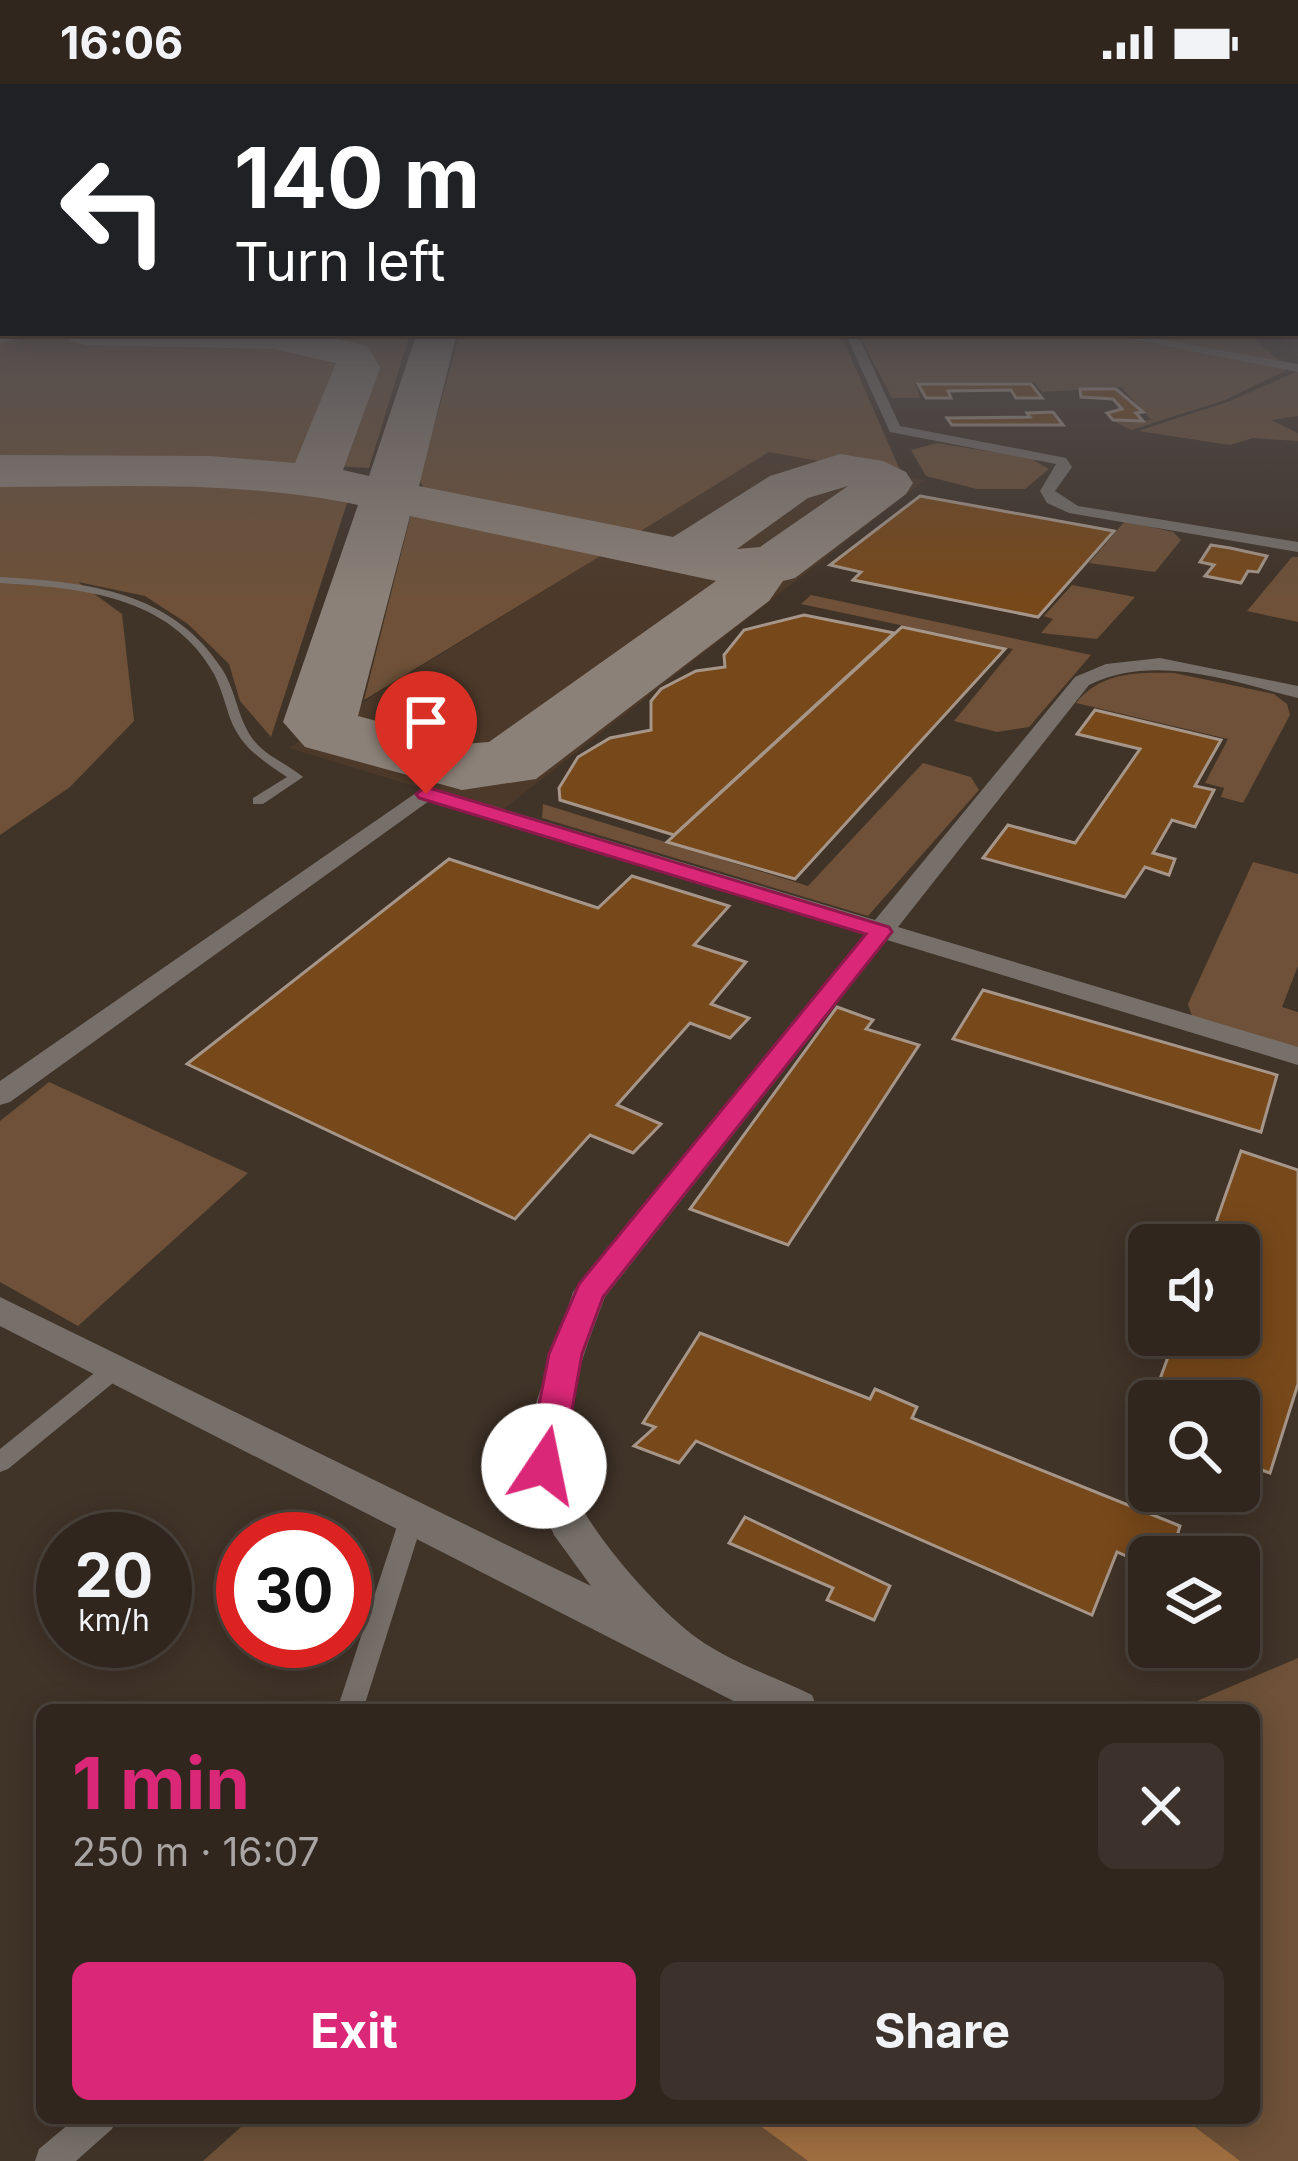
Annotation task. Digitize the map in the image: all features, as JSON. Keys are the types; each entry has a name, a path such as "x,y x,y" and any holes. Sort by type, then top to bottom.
{"street":[{"path":"884,405 895,429 1061,461 1065,467 1047,491 1052,500 1075,510 1298,547"},
{"path":"682,1654 571,1532 544,1466 566,1354 590,1292 1082,682 1095,673 1146,664 1298,692"},
{"path":"0,1095 426,794 1298,1056"},
{"path":"0,1310 784,1704"}],"lane":[{"path":"0,580 104,589 145,603 172,621 216,668 254,750 296,777 258,801"},
{"path":"0,1462 116,1368"},
{"path":"352,1704 412,1517"},
{"path":"51,2161 93,2124"}],"shaded area":[{"path":"0,405 388,405 369,468 333,466 310,487 349,497 271,737 240,701 229,664 188,624 145,596 78,582 122,614 134,721 70,787 0,835"},
{"path":"440,405 872,405 900,470 885,473 769,452 636,534 425,489 419,480"},
{"path":"1137,405 1210,405 1131,430 1115,422 1151,420"},
{"path":"1218,405 1298,405 1298,416 1271,420 1298,433 1298,441 1253,438 1230,445 1138,431"},
{"path":"937,443 1030,458 1049,469 1025,489 977,489 926,476 911,450"},
{"path":"769,452 925,480 500,812 289,748"},
{"path":"427,513 607,552 364,700 411,514"},
{"path":"1125,521 1173,532 1181,540 1155,572 1089,563"},
{"path":"1292,557 1298,557 1298,622 1247,611"},
{"path":"1072,585 1135,597 1097,639 1041,633 1053,619 1044,616"},
{"path":"811,595 1091,655 1029,727 997,732 954,721 1013,649 801,604"},
{"path":"1174,673 1274,694 1287,704 1290,715 1243,803 1221,797 1224,788 1205,783 1228,739 1076,703 1108,680"},
{"path":"923,763 971,777 979,790 868,916 542,818 543,804 808,886"},
{"path":"1253,862 1298,874 1298,966 1282,1007 1298,1012 1298,1048 1192,1016 1188,1004"},
{"path":"49,1082 248,1173 78,1326 0,1282 0,1121"},
{"path":"1298,1658 1298,2161 203,2161 244,2124 1260,2124 1260,1704 1190,1704"},
{"path":"758,2124 1191,2124 1240,2161 808,2161"}],"building":[{"path":"1118,405 1135,405 1143,412 1136,413 1143,421 1113,420 1107,413 1122,409"},
{"path":"1053,412 1063,425 952,425 947,418 1030,417 1027,413"},
{"path":"920,496 1114,531 1038,617 853,580 861,572 830,565"},
{"path":"1211,545 1267,556 1258,572 1248,571 1241,583 1205,576 1214,565 1200,562"},
{"path":"804,615 894,633 674,835 560,800 559,788 578,757 610,738 651,730 651,701 661,689 696,671 725,667 724,655 744,630"},
{"path":"902,627 1005,649 795,879 667,842"},
{"path":"1095,710 1221,740 1195,786 1214,790 1195,827 1172,820 1153,853 1175,859 1169,875 1145,867 1125,897 983,858 1008,825 1075,843 1140,749 1077,734"},
{"path":"449,859 598,908 632,876 729,906 694,945 746,962 711,1004 749,1018 730,1038 690,1023 617,1105 661,1124 633,1153 590,1135 515,1219 187,1064"},
{"path":"983,990 1277,1075 1261,1132 953,1039"},
{"path":"837,1007 873,1020 866,1029 919,1045 788,1245 690,1209"},
{"path":"1241,1151 1298,1170 1298,1384 1270,1473 1260,1469 1260,1380 1160,1380 1168,1356 1260,1356 1260,1224 1215,1224"},
{"path":"700,1333 870,1399 875,1389 917,1407 912,1418 1128,1505 1128,1512 1145,1512 1180,1526 1177,1536 1128,1536 1128,1557 1117,1552 1092,1615 696,1441 679,1463 634,1446 655,1427 643,1423"},
{"path":"745,1517 890,1586 874,1620 827,1600 833,1588 729,1543"}],"taxiway":[{"path":"313,480 344,405"},
{"path":"389,496 416,405"},
{"path":"678,553 699,549 764,502 815,476 840,470 864,472 887,483 774,565 739,566"},
{"path":"0,471 211,472 313,480"},
{"path":"313,480 389,496"},
{"path":"389,496 748,570 752,581 509,763 462,767 331,731 320,722 389,496"}],"route":[{"path":"426,794 880,932 590,1292 566,1354 544,1466"}]}
